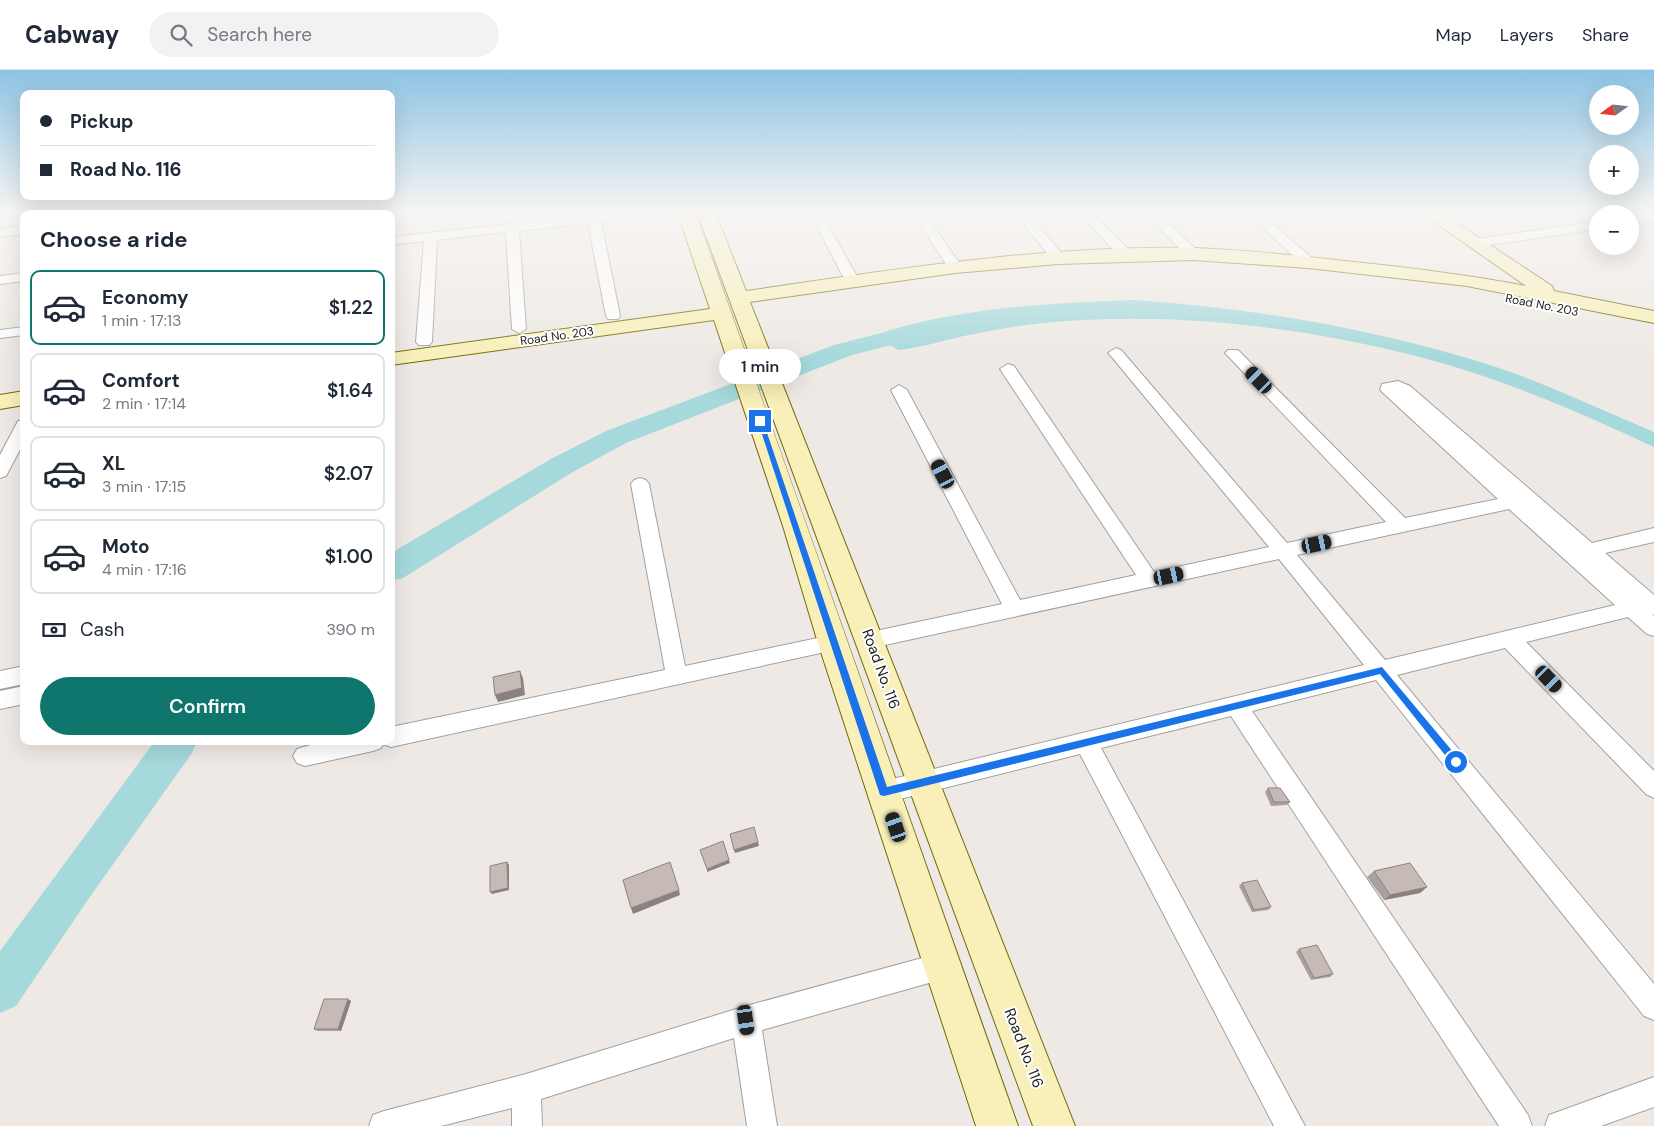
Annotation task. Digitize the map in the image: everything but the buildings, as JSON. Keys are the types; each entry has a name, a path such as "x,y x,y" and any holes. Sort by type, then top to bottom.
{"street":[{"path":"424,342 429,263"},
{"path":"514,263 519,329"},
{"path":"603,263 613,316"},
{"name":"Road No. 116","path":"705,263 737,356 771,416 871,640 922,783 1054,1126"},
{"name":"Road No. 116","path":"726,263 758,347 771,416 796,526 832,643 944,966 997,1126"},
{"path":"843,263 852,280"},
{"path":"952,263 955,267"},
{"path":"741,304 852,280 998,263"},
{"path":"1319,263 1481,282 1532,292"},
{"path":"1489,263 1532,292 1556,303"},
{"path":"1503,263 1556,303"},
{"name":"Road No. 203","path":"741,304 994,272 1074,265 1263,266 1322,270 1654,317"},
{"path":"1481,282 1493,281 1497,278 1496,268"},
{"path":"0,280 20,278"},
{"name":"Road No. 203","path":"1556,303 1579,312 1654,329"},
{"name":"Road No. 203","path":"395,346 613,316 720,307"},
{"name":"Road No. 203","path":"395,358 720,307"},
{"path":"0,334 20,332"},
{"path":"1116,353 1382,670 1654,1006"},
{"path":"1233,353 1401,526"},
{"path":"1008,369 1150,580"},
{"path":"1643,608 1522,500 1404,390 1398,386 1388,387 1388,390 1397,398 1522,500 1590,550 1643,608 1654,628"},
{"path":"899,390 1015,609"},
{"path":"0,402 20,399"},
{"path":"0,413 20,410"},
{"path":"0,472 20,433"},
{"path":"640,484 677,677"},
{"path":"871,640 1522,500"},
{"path":"1590,550 1654,535"},
{"path":"884,792 1510,638 1643,608"},
{"path":"1510,638 1654,787"},
{"path":"395,737 832,643"},
{"path":"0,680 20,676"},
{"path":"0,700 20,696"},
{"path":"1236,706 1517,1126"},
{"path":"1086,742 1290,1126"},
{"path":"305,756 355,745"},
{"path":"384,1126 526,1089 746,1020 944,966"},
{"path":"746,1020 762,1126"},
{"path":"526,1089 527,1126"},
{"path":"1560,1126 1654,1092"}],"water":[{"path":"1135,300 1272,315 1362,331 1452,354 1496,367 1536,382 1654,432 1654,447 1510,385 1450,365 1374,346 1280,329 1186,320 1091,320 1012,327 898,350 889,344 887,331 948,316 979,311 1041,305"}],"waterway":[{"path":"395,567 561,466 616,437 843,350 933,327"},
{"path":"0,990 72,886 175,745"}],"route":[{"path":"760,421 796,526 832,643 884,792 1382,670 1456,762"}]}
